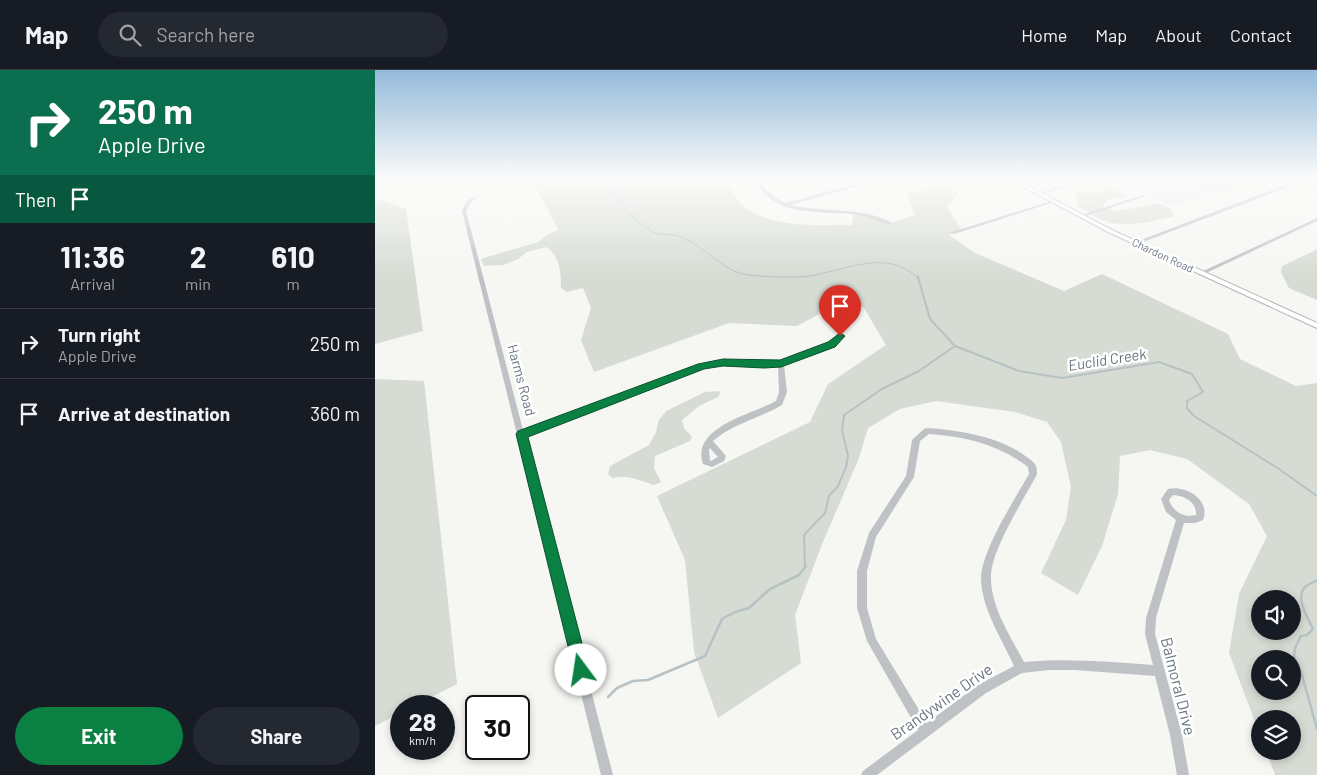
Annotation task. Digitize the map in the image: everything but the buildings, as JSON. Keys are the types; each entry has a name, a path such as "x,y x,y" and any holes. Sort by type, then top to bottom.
{"main road":[{"name":"Chardon Road","path":"1073,212 1317,326"}],"street":[{"name":"Harms Road","path":"464,212 607,775"},
{"path":"830,212 854,213 890,223"},
{"path":"952,233 1021,212"},
{"path":"1081,216 1094,212"},
{"path":"1137,243 1219,212"},
{"path":"1202,273 1317,219"},
{"path":"522,434 702,366 723,362 764,365 781,364 832,344 840,336"},
{"path":"709,442 726,426 779,402 783,392 781,364"},
{"path":"925,731 872,641 863,608 862,571 872,536 910,477 916,440 927,431 946,432 981,439 1026,460 1032,466 1033,474 990,558 985,577 989,600 1021,668"},
{"name":"Balmoral Drive","path":"1181,518 1151,618 1150,634 1176,735 1183,775"},
{"name":"Brandywine Drive","path":"867,775 982,689 1021,668 1075,665 1160,671"}],"shaded area":[{"path":"375,212 406,212 423,331 375,344"},
{"path":"549,212 752,212 786,223 852,225 854,213 890,223 915,215 914,212 950,212 962,230 949,235 975,253 1064,291 1102,274 1228,334 1240,359 1296,386 1317,383 1317,775 1275,775 1269,760 1301,760 1301,710 1251,711 1229,653 1239,594 1267,536 1249,504 1187,459 1150,450 1120,456 1118,494 1102,546 1078,595 1041,573 1066,520 1071,487 1061,442 1047,422 1015,412 936,401 900,409 868,428 859,458 823,542 795,615 801,663 718,718 694,652 685,560 657,496 810,422 828,384 886,345 864,308 855,303 834,306 797,326 729,323 594,372 581,340 591,308 583,288 567,292 561,288 559,266 555,256 547,247 527,252 518,259 503,265 484,266 481,259 538,242 558,230"},
{"path":"1088,212 1171,212 1174,216 1129,224 1111,223"},
{"path":"1317,248 1317,300 1289,288 1281,272 1282,266"},
{"path":"375,379 424,381 457,684 436,695 390,695 390,718 375,726"},
{"path":"721,391 718,397 699,406 682,420 684,428 692,437 690,441 655,456 654,468 661,482 654,485 634,478 613,478 608,475 610,466 649,445 656,432 659,420 666,411 705,392"}],"waterway":[{"name":"Euclid Creek","path":"629,212 644,227 651,231 677,236 690,241 722,264 739,273 763,276 804,277 852,266 880,263 894,264 906,269 918,278"},
{"name":"Euclid Creek","path":"918,277 930,319 955,346"},
{"path":"805,567 804,535 825,513 829,496 838,486 846,467 848,456 842,430 844,415 882,389 919,371 955,346"},
{"name":"Euclid Creek","path":"955,346 1019,371 1062,378 1159,362 1192,374 1203,392 1187,401 1187,408 1194,416 1279,469 1317,496"},
{"path":"608,697 617,688 633,681 648,680 705,656 722,619 735,612 749,608 770,589 799,575 806,566"},
{"path":"1317,580 1306,586 1301,596 1303,608 1313,629 1307,635 1301,636 1295,648 1294,656 1300,668 1317,729"}],"route":[{"path":"581,670 522,434 702,366 723,362 764,365 781,364 832,344 840,336"}]}
